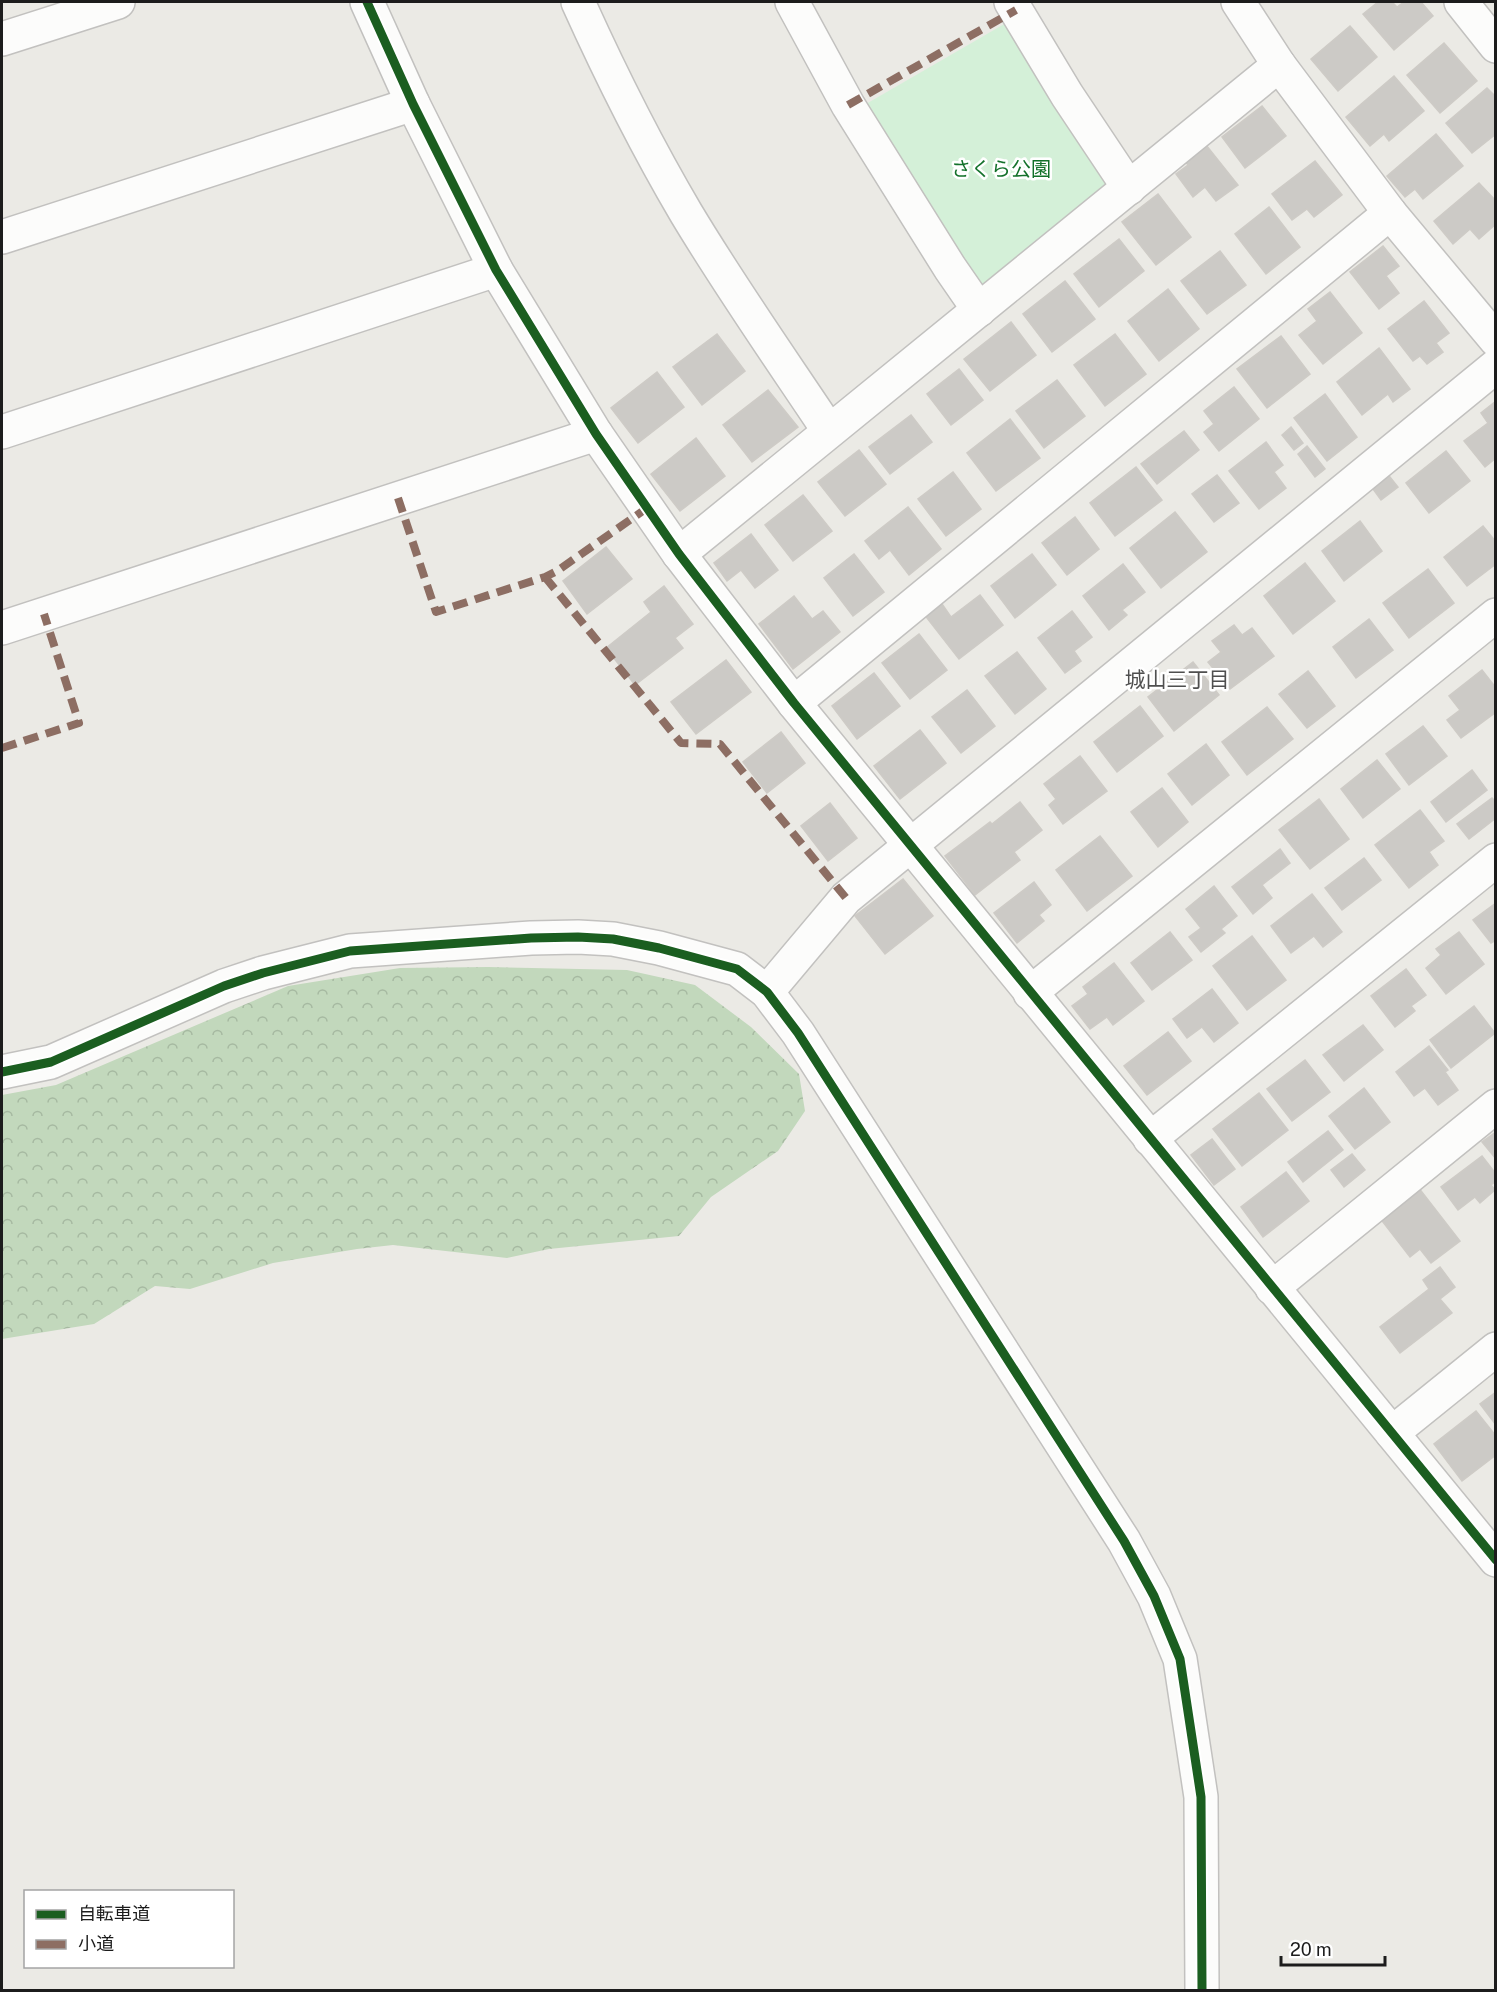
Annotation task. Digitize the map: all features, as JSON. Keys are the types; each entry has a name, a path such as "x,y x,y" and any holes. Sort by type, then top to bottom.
{"street":[{"path":"2,39 118,2"},
{"path":"367,2 413,104 496,270 596,434 679,554 794,703 1272,1288 1392,1433 1490,1540"},
{"path":"578,2 625,99 686,212 733,288 829,431"},
{"path":"792,2 848,105 979,310"},
{"path":"1011,2 1067,95 1129,188"},
{"path":"1238,2 1279,65 1390,213 1496,340"},
{"path":"1461,2 1496,45"},
{"path":"679,554 1279,65"},
{"path":"2,237 413,104"},
{"path":"794,703 1390,213"},
{"path":"2,432 496,270"},
{"path":"767,992 846,898 1496,366"},
{"path":"2,628 596,434"},
{"path":"1030,993 1496,615"},
{"path":"1150,1138 1496,860"},
{"path":"2,1072 51,1062 224,987 263,973 350,951 531,938 578,937 613,939 659,948 737,969 767,992 815,1060 1124,1541 1154,1596 1180,1659 1201,1797 1202,1990"},
{"path":"1272,1288 1496,1106"},
{"path":"1392,1433 1496,1349"}],"green space":[{"name":"さくら公園","path":"1006,23 1104,176 1106,185 1101,193 991,281 983,284 976,279 866,104"},
{"path":"400,968 627,970 695,985 751,1027 799,1074 805,1111 778,1151 711,1197 679,1236 549,1249 507,1258 393,1245 357,1249 273,1263 190,1289 155,1286 94,1324 2,1339 2,1095 56,1085 288,986"}],"building":[{"path":"1378,2 1392,2 1397,7 1404,2 1421,2 1433,16 1394,50 1363,14"},
{"path":"1350,26 1377,57 1338,91 1311,59"},
{"path":"1444,43 1477,81 1440,113 1407,75"},
{"path":"1394,76 1424,111 1389,141 1384,134 1370,146 1346,117"},
{"path":"1487,88 1496,97 1496,134 1472,153 1446,123"},
{"path":"1262,106 1286,136 1245,168 1222,137"},
{"path":"1436,134 1463,166 1423,199 1415,189 1405,197 1387,176"},
{"path":"1206,145 1238,185 1216,201 1205,187 1193,197 1176,174 1188,165 1185,161"},
{"path":"1315,161 1342,195 1314,217 1307,209 1292,220 1272,194"},
{"path":"1479,183 1496,201 1496,224 1479,239 1470,229 1453,244 1434,221"},
{"path":"1158,194 1191,237 1156,265 1122,222"},
{"path":"1269,207 1300,247 1266,274 1235,234"},
{"path":"1119,239 1144,271 1099,307 1074,274"},
{"path":"1383,246 1399,266 1386,276 1399,293 1379,309 1350,272"},
{"path":"1220,251 1246,285 1207,314 1181,281"},
{"path":"1065,281 1095,319 1052,352 1023,314"},
{"path":"1168,289 1199,329 1159,361 1128,321"},
{"path":"1330,292 1362,333 1323,364 1299,335 1317,321 1308,309"},
{"path":"1424,301 1449,333 1436,343 1443,352 1427,364 1420,356 1413,361 1388,329"},
{"path":"1011,322 1036,355 990,391 964,359"},
{"path":"717,334 745,371 702,405 673,367"},
{"path":"1115,334 1146,374 1105,406 1074,365"},
{"path":"1281,336 1310,374 1267,408 1237,369"},
{"path":"1379,348 1410,389 1393,402 1388,394 1362,415 1337,382"},
{"path":"959,369 983,400 951,425 927,394"},
{"path":"657,372 684,407 638,443 611,408"},
{"path":"1057,380 1085,416 1044,448 1016,411"},
{"path":"1234,387 1259,419 1219,451 1204,432 1214,424 1204,411"},
{"path":"768,390 798,427 752,462 723,425"},
{"path":"1325,394 1357,437 1327,461 1294,418"},
{"path":"1496,401 1496,458 1485,467 1464,441 1488,423 1481,413"},
{"path":"911,415 932,442 890,474 869,447"},
{"path":"1010,419 1040,458 996,491 967,453"},
{"path":"1291,427 1303,443 1294,450 1282,435"},
{"path":"1184,431 1199,450 1157,484 1141,464"},
{"path":"696,438 725,476 680,511 651,474"},
{"path":"1266,442 1283,465 1274,472 1286,488 1259,509 1229,471"},
{"path":"1307,446 1325,469 1315,477 1298,454"},
{"path":"859,450 886,484 845,516 818,482"},
{"path":"1446,451 1470,481 1429,513 1406,483"},
{"path":"1136,467 1162,500 1115,536 1090,503"},
{"path":"953,472 981,509 946,536 918,499"},
{"path":"1386,472 1398,487 1381,500 1370,485"},
{"path":"1217,475 1239,503 1214,522 1192,494"},
{"path":"803,495 832,531 793,561 765,525"},
{"path":"908,507 941,549 909,575 890,550 879,559 865,541"},
{"path":"1175,512 1207,552 1161,588 1130,548"},
{"path":"1075,517 1099,549 1067,575 1042,543"},
{"path":"1360,521 1382,551 1344,581 1322,551"},
{"path":"1483,526 1496,542 1496,564 1467,586 1444,557"},
{"path":"751,534 778,570 755,588 741,570 727,581 714,563"},
{"path":"606,547 632,579 587,614 563,581"},
{"path":"854,554 884,592 853,616 824,578"},
{"path":"1032,554 1056,585 1015,618 991,586"},
{"path":"1305,563 1335,601 1293,634 1264,596"},
{"path":"1123,564 1145,592 1122,610 1127,615 1109,630 1083,596"},
{"path":"1428,569 1454,603 1409,638 1383,603"},
{"path":"664,586 693,624 675,638 683,648 635,685 606,648 651,612 644,602"},
{"path":"980,595 1003,625 959,659 924,614 940,601 951,617"},
{"path":"794,596 812,619 823,611 840,632 793,669 759,624"},
{"path":"1072,611 1092,637 1074,651 1081,661 1065,673 1038,638"},
{"path":"1369,619 1393,650 1356,678 1333,647"},
{"path":"1234,625 1242,635 1252,628 1274,656 1230,689 1208,662 1221,652 1212,641"},
{"path":"919,634 947,670 910,699 882,663"},
{"path":"1017,652 1046,689 1015,714 985,676"},
{"path":"726,660 751,692 696,734 671,702"},
{"path":"1193,662 1219,695 1174,731 1148,697"},
{"path":"1482,670 1496,688 1496,712 1461,738 1447,720 1460,710 1449,696"},
{"path":"1308,671 1335,706 1307,728 1279,694"},
{"path":"874,673 900,706 857,739 832,706"},
{"path":"967,690 995,726 961,753 932,717"},
{"path":"1140,706 1163,736 1117,772 1094,742"},
{"path":"1267,707 1293,739 1247,775 1222,742"},
{"path":"1423,726 1447,756 1409,785 1386,754"},
{"path":"920,730 946,763 900,799 874,766"},
{"path":"781,732 805,763 767,793 743,762"},
{"path":"1206,744 1229,775 1192,805 1168,774"},
{"path":"1080,756 1107,791 1063,824 1049,805 1056,799 1044,784"},
{"path":"1377,760 1400,789 1363,818 1341,789"},
{"path":"1472,770 1487,790 1446,822 1431,802"},
{"path":"1162,788 1188,822 1158,847 1131,812"},
{"path":"1492,798 1496,802 1496,818 1469,839 1457,824"},
{"path":"1319,799 1349,839 1310,869 1279,830"},
{"path":"1020,802 1042,830 1014,852 1020,860 975,895 945,856"},
{"path":"830,803 857,838 828,861 801,826"},
{"path":"1420,810 1444,841 1429,852 1438,865 1409,888 1375,845"},
{"path":"1100,836 1132,876 1087,911 1056,870"},
{"path":"1280,849 1290,863 1262,885 1272,898 1253,914 1232,887"},
{"path":"1364,858 1381,880 1342,910 1325,888"},
{"path":"903,879 933,916 885,954 855,916"},
{"path":"1034,882 1051,905 1039,915 1044,921 1017,943 994,913"},
{"path":"1214,886 1237,916 1221,929 1225,933 1201,952 1189,937 1201,928 1186,909"},
{"path":"1312,894 1342,932 1323,947 1314,936 1291,953 1271,926"},
{"path":"1496,903 1496,940 1491,943 1473,920"},
{"path":"1170,932 1192,960 1152,990 1131,963"},
{"path":"1459,932 1484,964 1446,994 1426,968 1441,955 1436,949"},
{"path":"1252,936 1286,980 1247,1010 1213,966"},
{"path":"1114,963 1144,1001 1113,1025 1107,1017 1090,1029 1072,1006 1088,994 1083,987"},
{"path":"1406,969 1426,995 1411,1006 1415,1011 1395,1027 1371,996"},
{"path":"1212,989 1238,1023 1214,1042 1202,1027 1187,1038 1173,1019"},
{"path":"1474,1006 1495,1033 1451,1068 1430,1040"},
{"path":"1363,1025 1383,1050 1344,1081 1323,1055"},
{"path":"1168,1032 1191,1061 1147,1095 1124,1066"},
{"path":"1429,1046 1448,1070 1445,1072 1458,1090 1438,1105 1425,1088 1414,1096 1396,1072"},
{"path":"1305,1060 1330,1092 1292,1121 1267,1089"},
{"path":"1364,1088 1390,1122 1355,1149 1329,1116"},
{"path":"1259,1093 1288,1130 1242,1166 1213,1129"},
{"path":"1328,1131 1343,1150 1303,1182 1288,1162"},
{"path":"1496,1132 1496,1159 1482,1142"},
{"path":"1212,1139 1235,1169 1214,1185 1191,1155"},
{"path":"1352,1154 1365,1170 1344,1187 1331,1170"},
{"path":"1482,1156 1496,1174 1496,1181 1491,1185 1495,1190 1480,1203 1475,1197 1458,1210 1441,1187"},
{"path":"1286,1172 1309,1201 1263,1237 1241,1207"},
{"path":"1418,1187 1460,1241 1431,1263 1420,1249 1410,1257 1379,1217"},
{"path":"1440,1267 1455,1287 1440,1299 1452,1313 1400,1353 1380,1327 1429,1289 1423,1280"},
{"path":"1496,1392 1496,1425 1480,1404"},
{"path":"1476,1411 1496,1436 1496,1455 1462,1481 1434,1444"}],"marked path":[{"path":"848,105 1016,10"},
{"path":"398,498 436,612 545,577 647,508"},
{"path":"545,577 681,743 720,744 846,898"},
{"path":"2,748 79,723 44,614"}],"cycle path":[{"path":"367,2 413,104 496,270 596,434 679,554 794,703 1496,1560"},
{"path":"2,1072 51,1062 224,986 263,973 350,951 531,938 578,937 613,939 659,948 737,969 767,992 798,1033 1124,1541 1154,1596 1180,1659 1201,1797 1202,1990"}],"district":[{"name":"城山三丁目","path":"1177,680"}]}
